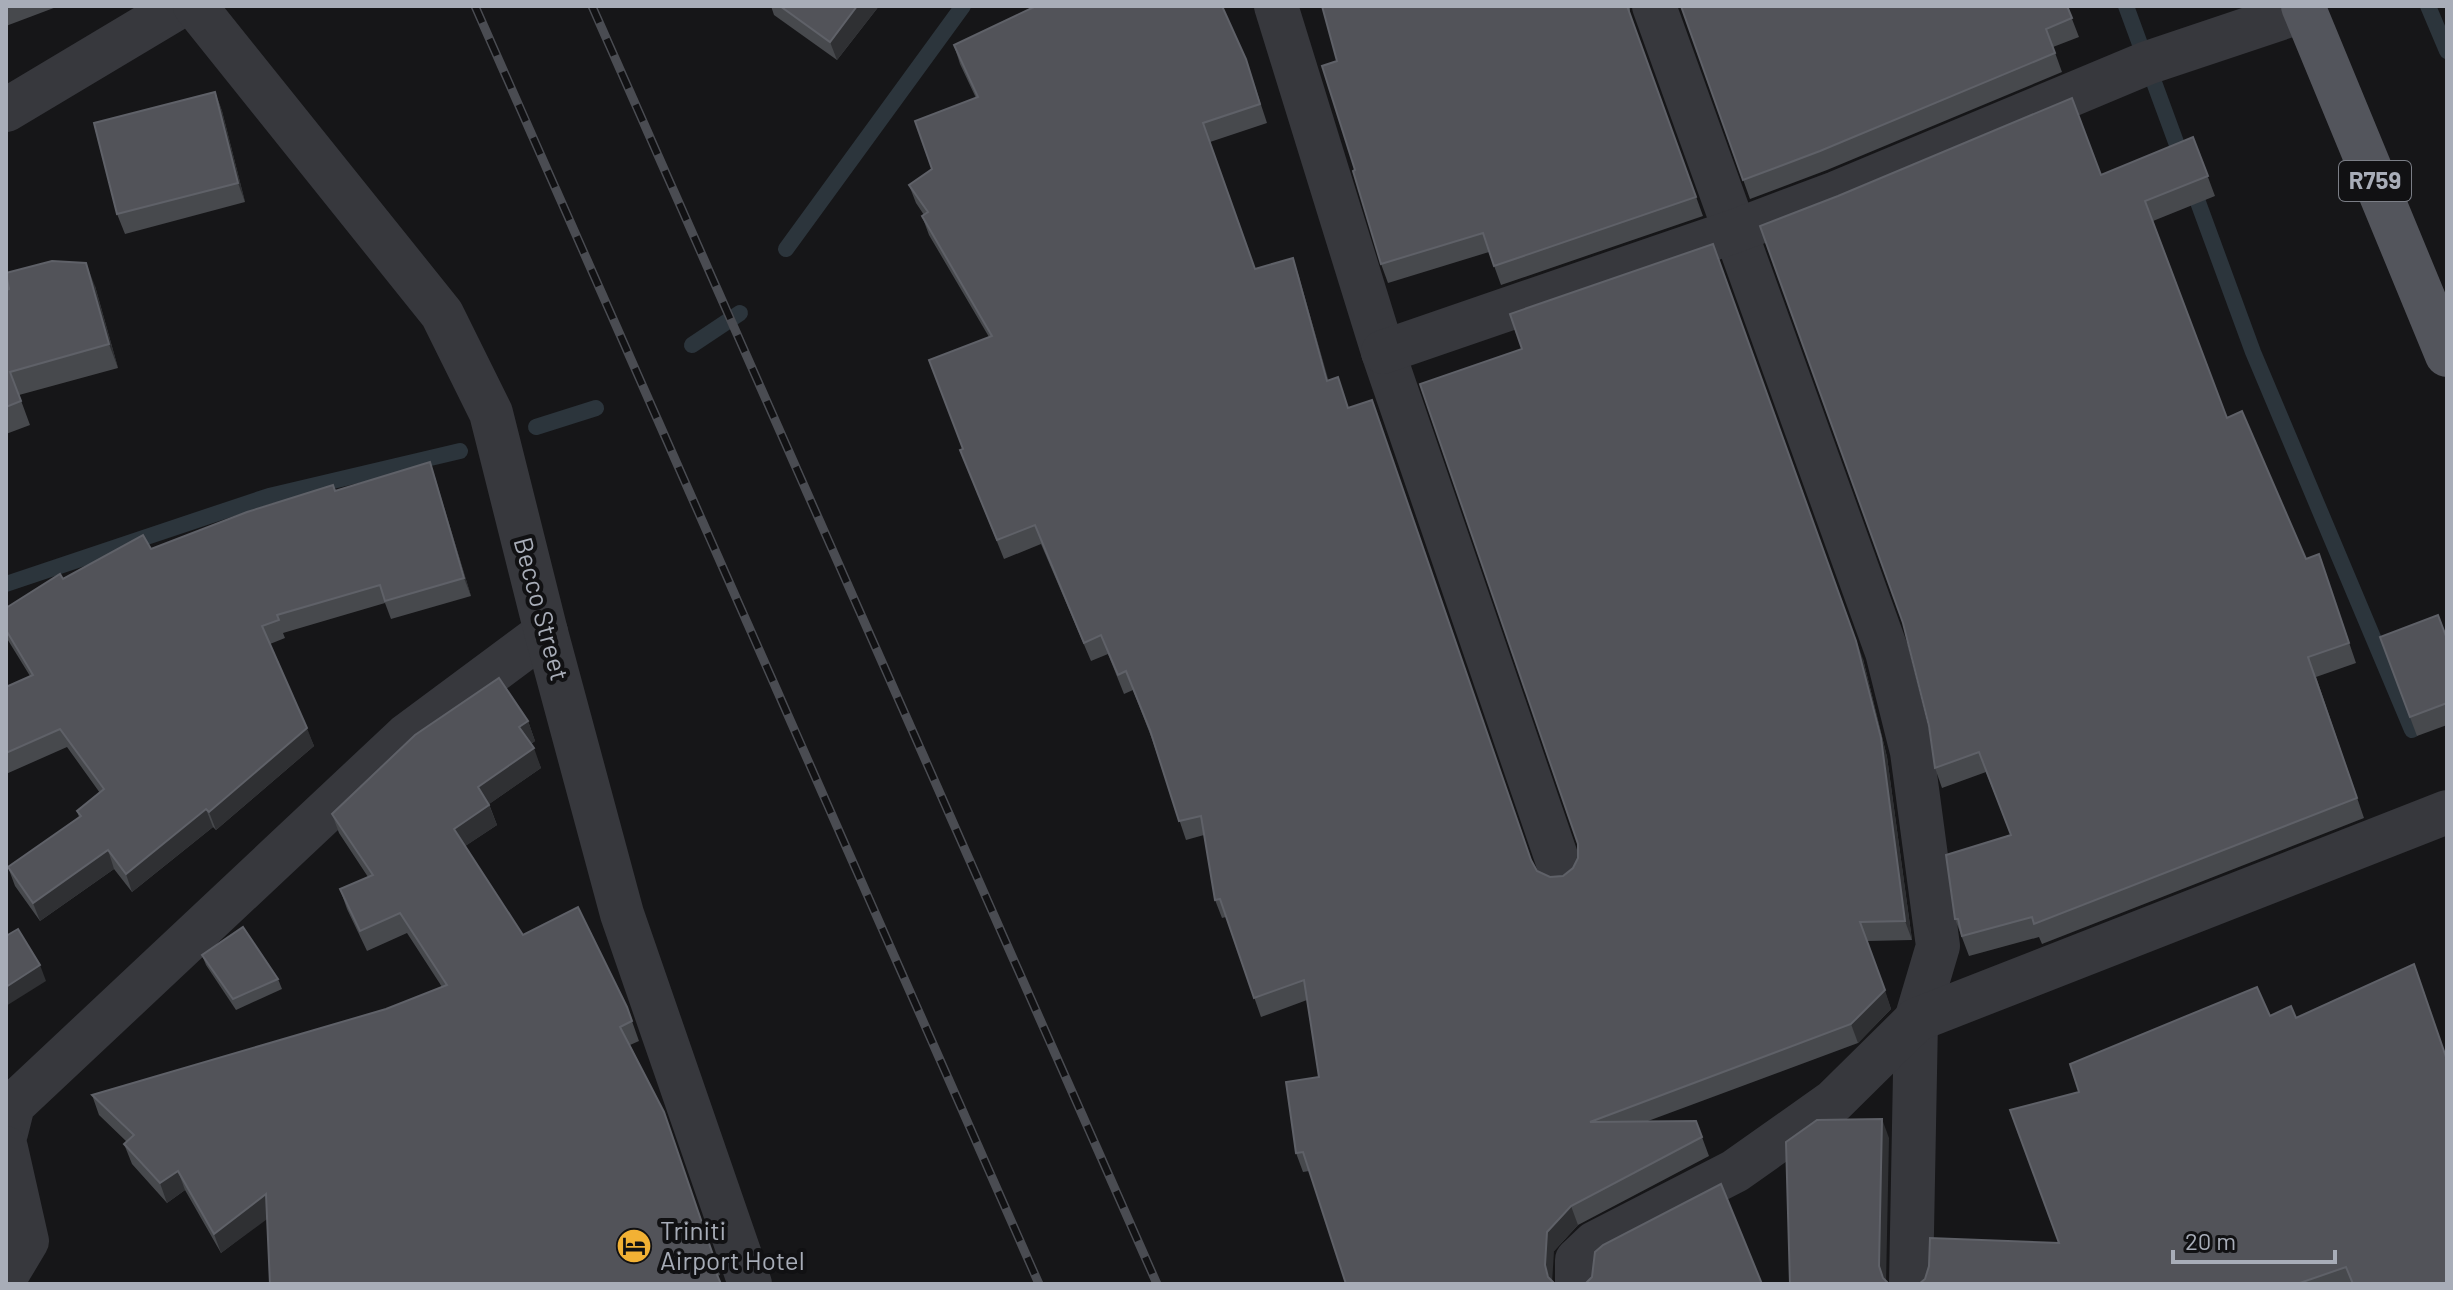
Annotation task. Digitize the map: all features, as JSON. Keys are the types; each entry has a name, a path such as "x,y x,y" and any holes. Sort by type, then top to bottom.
{"main road":[{"name":"R759","path":"2304,8 2447,355"}],"street":[{"path":"6,110 180,6"},
{"name":"Becco Street","path":"195,6 442,314 491,413 622,914 750,1284"},
{"path":"1276,6 1383,352 1561,871"},
{"path":"1654,6 1887,652 1912,752 1938,946 1916,1020 1911,1284"},
{"path":"1383,352 1735,231 1836,193 2147,63 2304,8"},
{"path":"6,1133 13,1105 406,736 546,632"},
{"path":"1577,1284 1577,1260 1595,1243 1735,1171 1834,1101 1916,1020 2447,812"},
{"path":"6,1148 27,1241 6,1276"}],"building":[{"path":"780,6 857,6 830,42"},
{"path":"1036,6 1222,6 1246,59 1260,104 1203,123 1255,269 1293,258 1327,381 1338,377 1348,408 1372,400 1531,860 1537,871 1550,877 1563,876 1573,868 1578,858 1578,844 1420,384 1522,349 1510,314 1713,244 1856,641 1881,738 1905,921 1860,922 1885,990 1851,1024 1590,1122 1696,1121 1702,1137 1571,1206 1547,1232 1545,1265 1548,1277 1555,1284 1346,1284 1303,1152 1296,1153 1286,1082 1319,1077 1304,980 1254,998 1220,899 1215,900 1201,816 1179,821 1150,730 1126,671 1118,675 1101,635 1084,643 1035,525 997,540 960,450 963,449 929,360 992,336 922,216 928,212 909,185 932,169 915,121 978,97 954,45"},
{"path":"1322,6 1627,6 1696,197 1494,266 1483,233 1381,264 1322,66 1337,61"},
{"path":"1681,6 2067,6 2072,18 2046,29 2055,53 1743,180"},
{"path":"215,92 238,183 117,214 94,123"},
{"path":"2072,98 2101,175 2193,137 2208,176 2145,201 2227,418 2242,411 2306,559 2319,554 2349,643 2308,657 2357,798 2034,924 2032,917 1962,936 1958,919 1955,919 1946,855 2011,835 1979,752 1935,768 1929,726 1903,623 1760,226"},
{"path":"52,261 86,263 109,344 10,372 21,401 6,407 6,290 9,289 6,273"},
{"path":"430,462 464,578 385,601 380,585 277,615 279,620 262,626 307,728 209,812 206,809 126,874 108,850 33,903 8,867 81,816 77,811 104,789 60,729 6,753 6,687 33,675 6,630 6,608 60,574 63,579 143,535 151,549 247,512 333,485 335,491"},
{"path":"2438,615 2447,639 2447,703 2410,717 2380,637"},
{"path":"499,678 528,721 519,727 534,748 478,787 489,805 454,829 523,935 578,907 627,1007 632,1021 620,1027 664,1112 713,1255 709,1256 721,1284 270,1284 266,1194 214,1234 178,1171 160,1183 124,1144 134,1135 92,1095 386,1009 447,985 400,913 360,931 340,889 373,875 332,814 415,735"},
{"path":"243,927 278,979 233,999 202,955"},
{"path":"18,929 40,965 6,987 6,936"},
{"path":"2414,964 2447,1060 2447,1284 2353,1284 2346,1267 2297,1284 1919,1284 1925,1279 1929,1266 1930,1238 2059,1243 2010,1110 2079,1092 2070,1064 2257,987 2270,1016 2291,1006 2296,1018"},
{"path":"1882,1119 1879,1266 1889,1284 1790,1284 1786,1142 1817,1120"},
{"path":"1721,1184 1762,1284 1585,1284 1592,1277 1595,1252 1603,1245"}],"waterway":[{"path":"786,249 963,6"},
{"path":"2126,6 2253,352 2412,730"},
{"path":"2428,6 2447,51"},
{"path":"692,345 740,313"},
{"path":"536,427 596,408"},
{"path":"6,584 269,496 460,451"}],"railway":[{"path":"475,6 1039,1284"},
{"path":"592,6 1157,1284"}],"place":[{"name":"Triniti Airport Hotel","path":"634,1246"}]}
